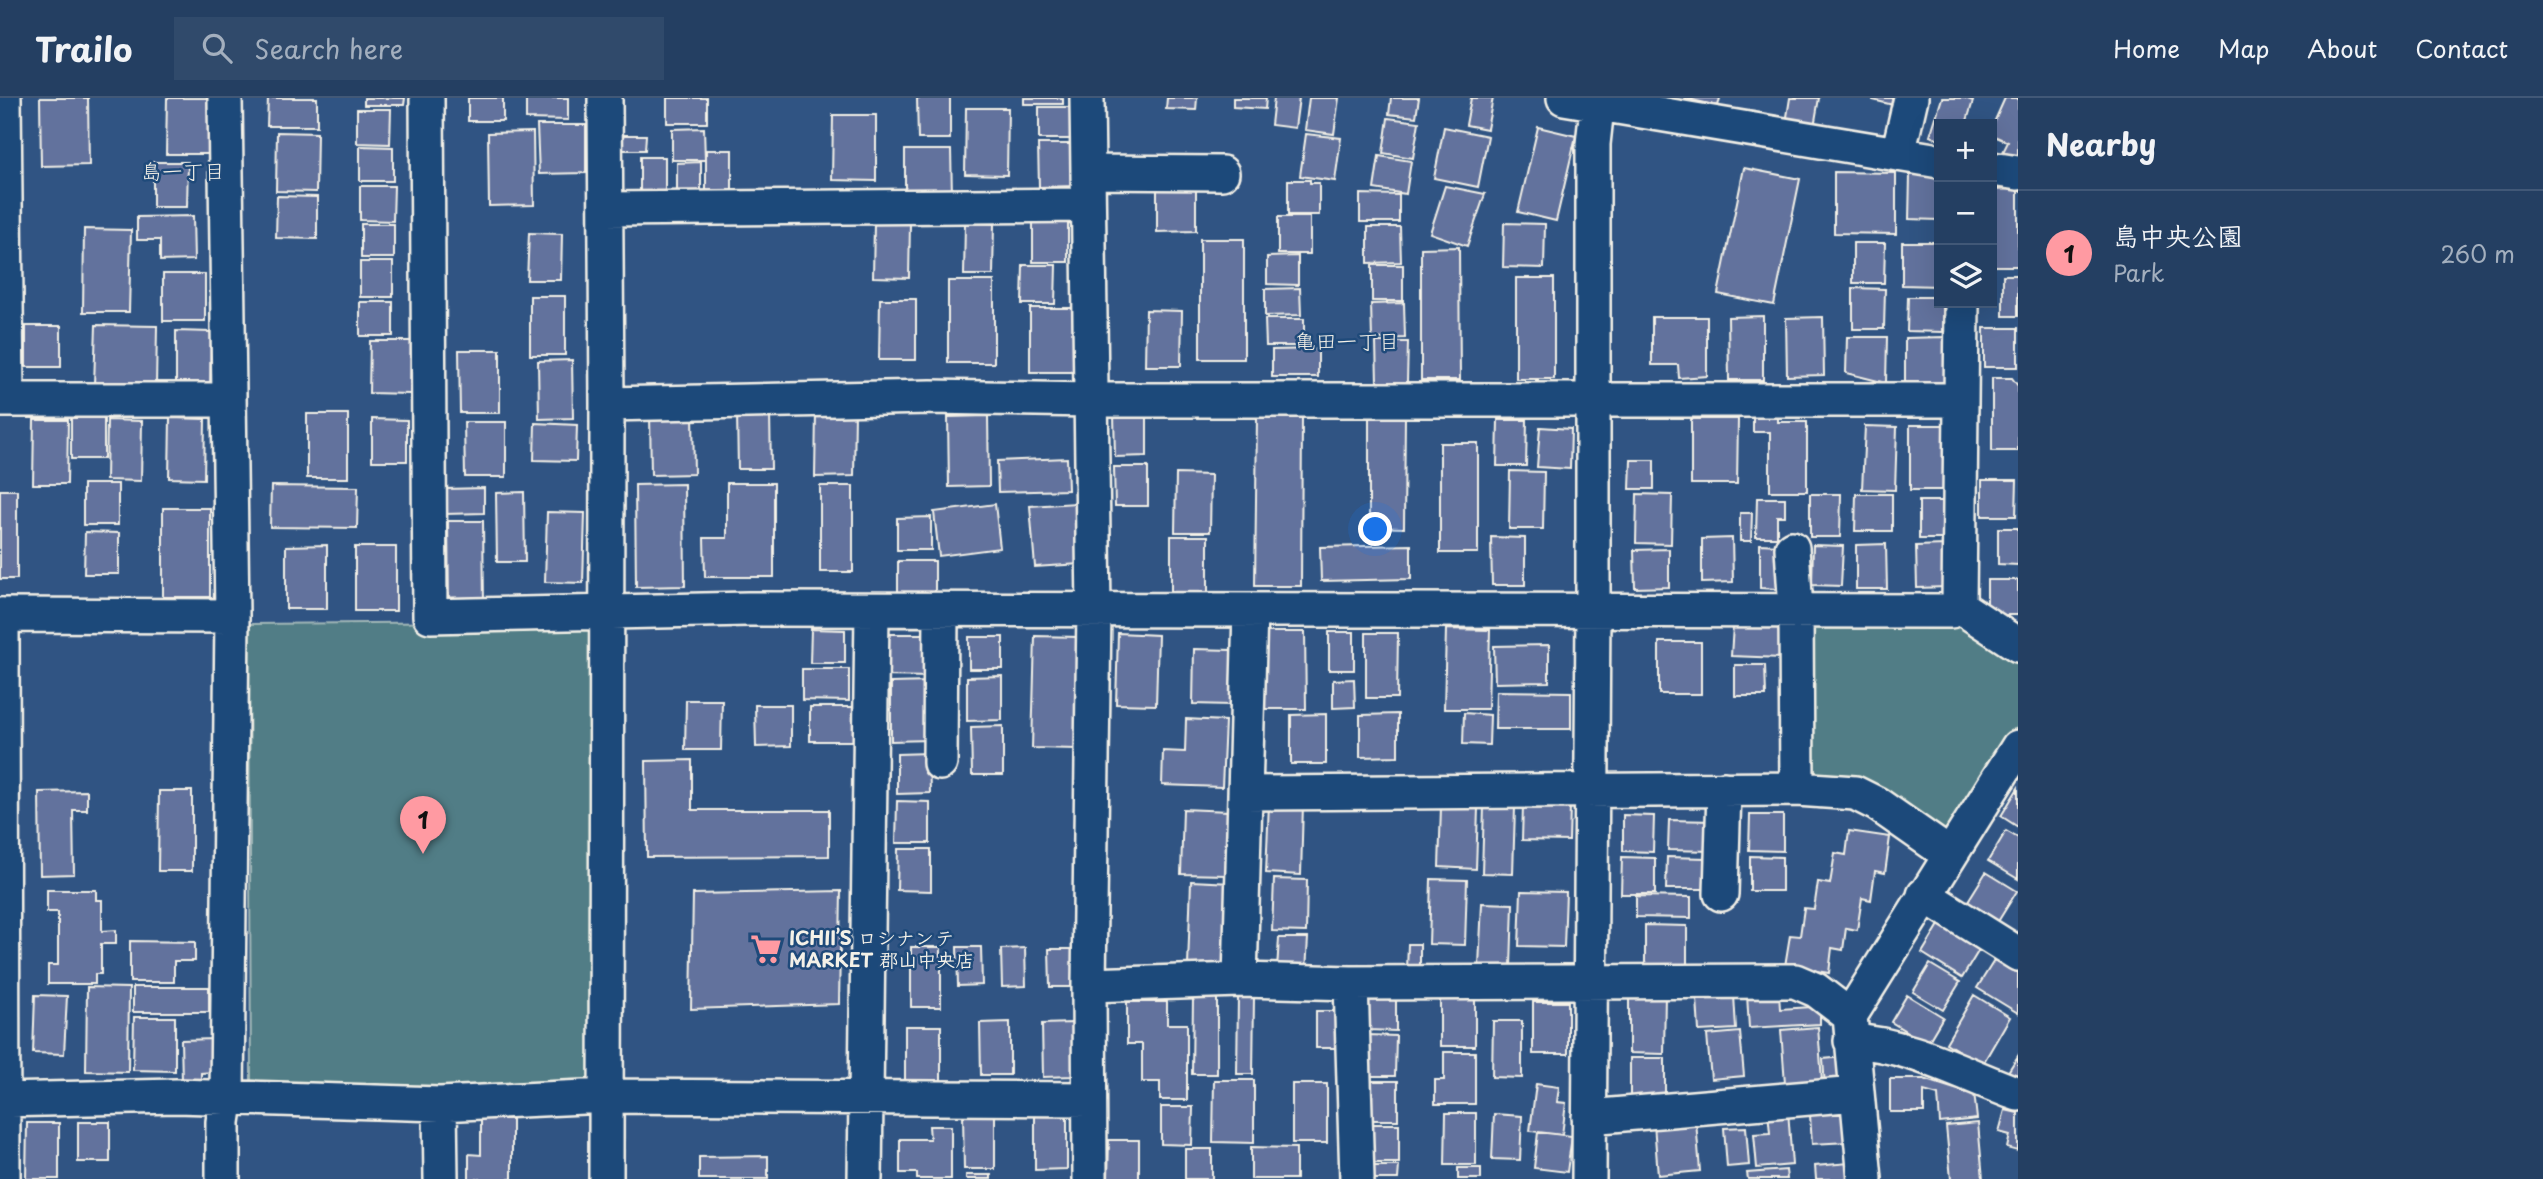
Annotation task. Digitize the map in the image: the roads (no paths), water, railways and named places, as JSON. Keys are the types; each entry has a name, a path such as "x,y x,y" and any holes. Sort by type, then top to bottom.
{"street":[{"path":"4,98 3,400 228,400"},
{"path":"223,1179 223,1122 227,1096 232,616 225,98"},
{"path":"427,98 430,616 747,609 1951,611 1959,606"},
{"path":"605,98 606,1179"},
{"path":"1087,98 1094,610 1089,985 1090,1179"},
{"path":"1564,98 1934,160"},
{"path":"1898,153 1911,98"},
{"path":"1589,1179 1593,145 1597,102"},
{"path":"1997,170 2018,173"},
{"path":"1088,172 1222,173"},
{"path":"606,209 1088,205"},
{"path":"1959,606 1962,308"},
{"path":"607,404 931,397 1091,400 1960,400"},
{"path":"1791,548 1796,611 1797,789"},
{"path":"1959,606 2018,645"},
{"path":"1240,980 1250,610"},
{"path":"865,1179 872,611"},
{"path":"940,763 941,611"},
{"path":"3,1179 1,615 232,616"},
{"path":"1865,1179 1851,1028 1924,895 2016,756"},
{"path":"1245,793 1724,789 1797,789 1855,793 1877,804 1950,855"},
{"path":"1721,894 1724,789"},
{"path":"1924,895 2018,954"},
{"path":"1089,985 1240,980 1351,983 1795,981 1816,990 1851,1028 1883,1043 1905,1049 2018,1094"},
{"path":"1351,983 1357,1179"},
{"path":"1589,1117 1856,1094"},
{"path":"1,1100 227,1096 440,1104 606,1096 1089,1098"},
{"path":"440,1104 441,1179"}],"place":[{"name":"島中央公園","path":"423,854"},
{"name":"ICHII’S ロシナンテ MARKET 郡山中央店","path":"766,949"}],"district":[{"name":"島一丁目","path":"183,172"},
{"name":"亀田一丁目","path":"1347,342"}]}
